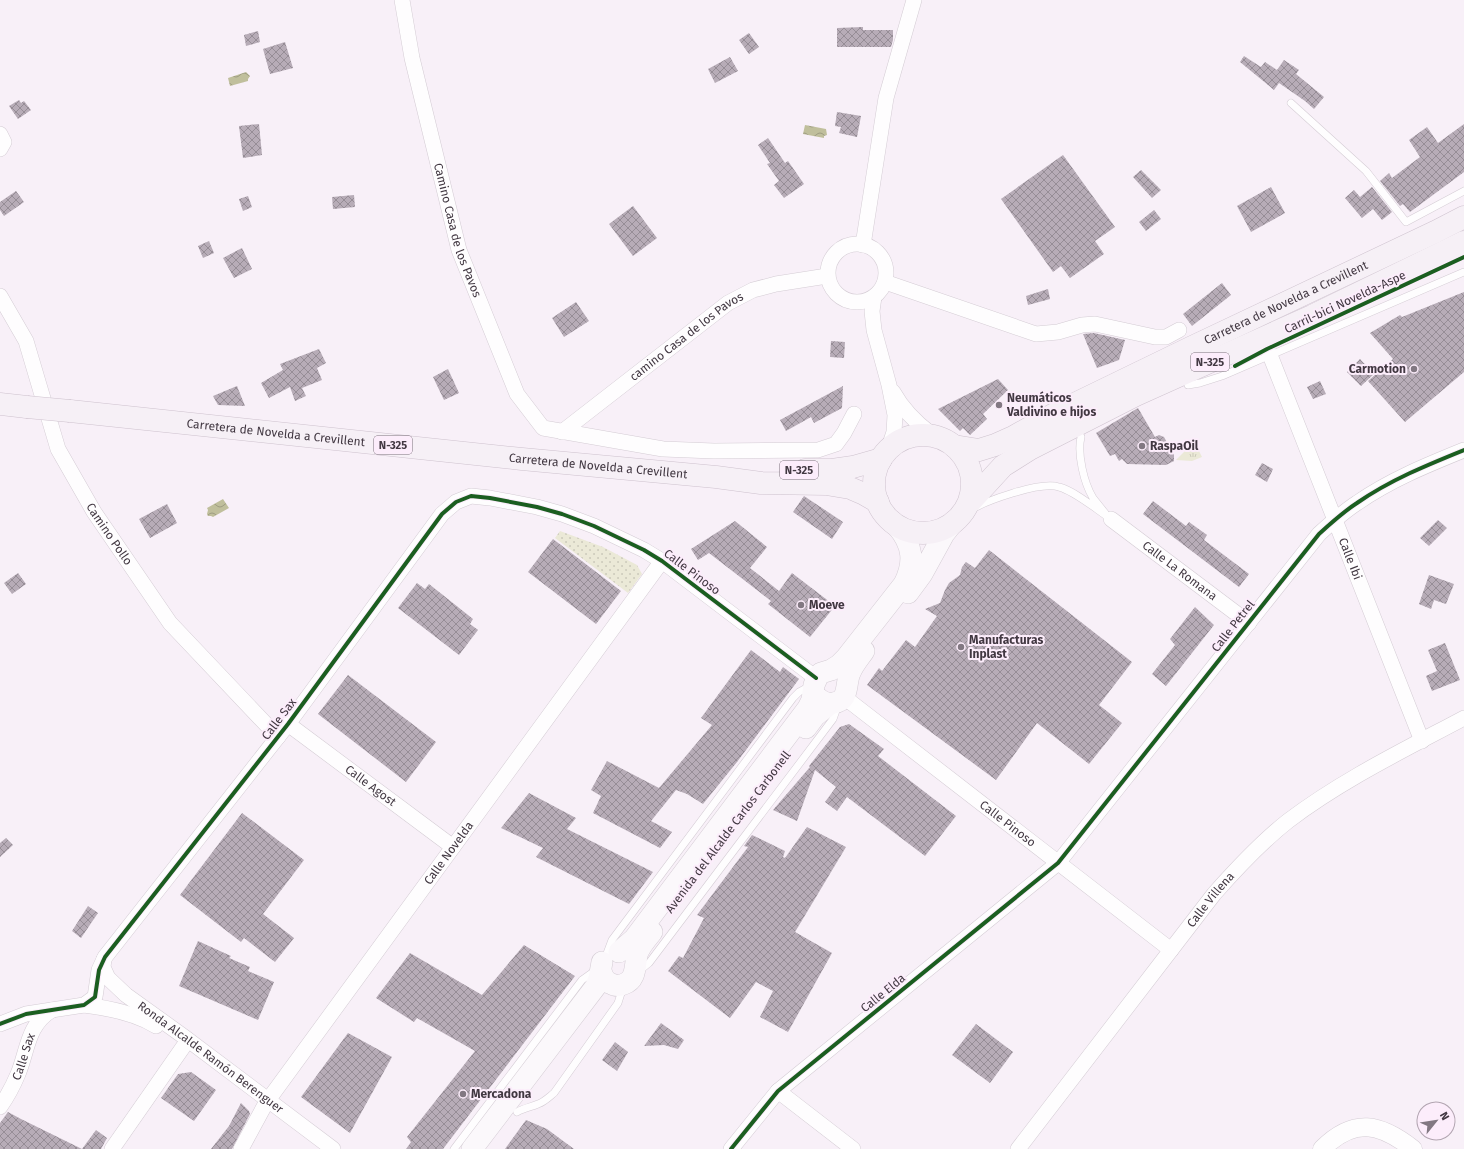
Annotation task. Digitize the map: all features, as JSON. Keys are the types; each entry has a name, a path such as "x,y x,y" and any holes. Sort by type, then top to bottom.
{"highway":[{"name":"Carretera de Novelda a Crevillent","path":"954,446 979,450 1014,437 1056,413 1464,217"},
{"name":"Carretera de Novelda a Crevillent","path":"961,515 1003,466 1030,449 1136,395 1312,316 1464,242"},
{"name":"Carretera de Novelda a Crevillent","path":"0,404 716,477"},
{"name":"N-325","path":"716,477 798,470 832,470 853,467 885,454 901,440 914,436 930,434 954,446 963,456 970,472 972,489 961,515 939,531 924,533 910,532 897,526 886,515 878,502 874,488 876,473 885,454"},
{"name":"N-325","path":"716,477 761,483 826,484 850,488 878,502"}],"main road":[{"name":"Avenida del Alcalde Carlos Carbonell","path":"627,978 641,946 815,716 840,696 854,664 922,574 944,534 961,515"},
{"path":"819,680 846,658 904,584 911,563 910,548 907,540 897,526"},
{"path":"841,673 840,696 820,700 819,680 841,673"},
{"name":"Avenida del Alcalde Carlos Carbonell","path":"472,1149 596,986 607,961 634,939 808,708 819,680"},
{"path":"629,956 627,978 606,980 607,961 629,956"},
{"path":"489,1149 605,992 627,978"}],"street":[{"name":"Camino Casa de los Pavos","path":"402,0 412,58 459,250 498,342 517,394 543,428 663,449 714,451 818,450 836,444 844,433 854,414"},
{"path":"863,244 886,98 914,0"},
{"path":"0,134 4,142 0,149"},
{"path":"852,244 863,244 872,248 879,254 884,263 886,272 885,282 874,297 862,302 845,300 836,294 830,286 828,265 833,255 842,248 852,244"},
{"name":"camino Casa de los Pavos","path":"562,432 728,303 753,290 776,284 828,276"},
{"path":"885,282 1036,334 1058,332 1082,325 1095,324 1155,337 1166,337 1179,330"},
{"name":"Camino Pollo","path":"0,296 26,341 58,449 94,512 170,623 278,737"},
{"path":"874,297 872,311 874,330 889,385 895,415 894,432 885,454"},
{"path":"855,302 874,330"},
{"name":"Calle Ibi","path":"1270,355 1422,741"},
{"path":"889,385 898,402 914,422 930,434"},
{"name":"Calle Petrel","path":"1058,863 1319,534 1357,503 1386,485 1416,470 1464,450"},
{"name":"Calle Sax","path":"84,1005 95,997 99,970 105,957 288,724 442,514 456,502 470,496"},
{"name":"Calle Pinoso","path":"470,496 490,498 537,507 562,514 594,526 644,550 662,561 819,680"},
{"name":"Calle La Romana","path":"1111,519 1248,623"},
{"name":"Calle Novelda","path":"241,1149 266,1103 662,561"},
{"name":"Calle Pinoso","path":"840,696 1171,950"},
{"name":"Calle Villena","path":"1018,1149 1214,894 1241,862 1288,822 1339,786 1464,718"},
{"name":"Calle Agost","path":"288,724 453,847"},
{"name":"Calle Elda","path":"731,1149 778,1091 1058,863"},
{"name":"Ronda Alcalde Ramón Berenguer","path":"105,957 103,967 108,978 115,986 323,1149"},
{"name":"Ronda Alcalde Ramón Berenguer","path":"0,1024 26,1014 84,1005 106,1008 140,1018 187,1043"},
{"name":"Calle Sax","path":"0,1107 18,1074 33,1030 45,1011"},
{"path":"112,1149 187,1043"},
{"path":"778,1091 853,1149"},
{"name":"Ronda Alcalde Ramón Berenguer","path":"266,1103 333,1149"},
{"path":"1322,1149 1343,1132 1358,1127 1377,1128 1399,1138 1413,1149"}],"lane":[{"path":"1291,103 1366,172 1406,222 1464,191"},
{"path":"1188,385 1222,376 1464,272"},
{"path":"1081,437 1079,445 1080,458 1088,486 1093,498 1111,519"},
{"path":"961,515 978,506 1027,489 1046,485 1059,487 1076,496 1111,519"},
{"path":"454,1149 582,980 607,961"}],"green space":[{"path":"1185,451 1199,451 1202,457 1192,461 1176,460"},
{"path":"560,531 603,547 637,565 642,574 628,593 555,538"}],"water":[{"path":"246,72 250,76 248,81 230,86 228,78"},
{"path":"805,125 826,129 827,135 824,136 824,138 803,134"},
{"path":"223,499 229,508 213,517 208,516 207,508"}],"building":[{"path":"863,27 863,30 893,30 891,47 837,47 837,28"},
{"path":"258,31 260,42 246,46 244,35"},
{"path":"749,33 759,47 749,54 739,40"},
{"path":"285,42 293,68 270,74 263,49"},
{"path":"1244,56 1261,67 1265,62 1277,70 1284,60 1299,70 1296,74 1324,97 1314,109 1279,83 1274,90 1240,62"},
{"path":"730,57 738,71 715,83 708,69"},
{"path":"19,100 21,103 24,101 31,110 18,119 9,106"},
{"path":"837,112 861,116 857,137 839,133 841,127 835,126"},
{"path":"259,124 262,155 243,158 239,126"},
{"path":"1464,124 1464,172 1410,212 1403,204 1400,206 1380,181 1389,173 1392,178 1420,157 1409,140 1427,127 1438,143"},
{"path":"768,138 785,163 788,161 804,184 784,198 774,185 779,181 767,164 770,163 758,145"},
{"path":"1063,155 1115,227 1095,241 1104,254 1070,278 1061,266 1053,272 1001,199"},
{"path":"1141,170 1161,190 1152,198 1133,177"},
{"path":"1271,187 1285,213 1251,232 1237,206"},
{"path":"1372,187 1392,212 1382,220 1373,209 1362,218 1345,198 1354,190 1360,197"},
{"path":"16,191 24,202 4,216 0,210 0,202"},
{"path":"354,195 355,207 333,209 332,197"},
{"path":"248,196 252,207 243,211 239,199"},
{"path":"633,206 657,238 633,256 609,224"},
{"path":"1154,210 1161,219 1146,231 1139,222"},
{"path":"209,241 214,253 203,258 198,246"},
{"path":"242,248 252,269 234,278 223,258"},
{"path":"1222,283 1231,295 1192,326 1183,314"},
{"path":"1048,289 1050,299 1028,305 1026,296"},
{"name":"Carmotion","path":"1464,292 1464,372 1405,422 1368,381 1393,359 1370,333 1400,315 1402,317"},
{"path":"576,302 589,321 564,337 552,318"},
{"path":"1094,333 1125,340 1119,360 1097,368 1083,334"},
{"path":"831,341 845,342 844,358 830,357"},
{"path":"319,349 326,363 317,368 322,380 302,388 306,396 295,401 290,387 269,398 261,383 283,370 280,364"},
{"path":"1360,359 1374,374 1361,386 1347,372"},
{"path":"448,369 459,393 444,400 433,377"},
{"path":"998,379 1008,390 983,414 987,419 970,435 963,428 960,431 938,409"},
{"path":"1320,381 1326,394 1313,399 1307,387"},
{"path":"237,386 245,406 218,405 213,396"},
{"path":"843,386 842,408 814,423 811,417 786,431 780,420"},
{"path":"1138,408 1155,437 1159,435 1164,437 1174,455 1174,461 1166,465 1127,464 1122,459 1119,461 1115,454 1110,456 1096,433"},
{"path":"1262,463 1273,469 1267,482 1255,475"},
{"path":"804,496 843,522 832,539 793,512"},
{"path":"1153,501 1186,526 1189,522 1207,535 1204,540 1249,574 1239,587 1143,514"},
{"path":"167,504 177,523 150,538 139,519"},
{"path":"1438,520 1447,528 1429,546 1420,538"},
{"path":"735,521 767,547 750,568 779,591 792,573 835,606 810,637 768,604 771,601 709,553 698,560 691,549"},
{"path":"553,539 621,591 596,624 528,572"},
{"path":"989,550 1132,662 1099,705 1122,723 1089,764 1037,723 996,780 867,685 879,668 882,671 906,640 915,647 937,616 925,609 940,603 949,583 960,575 962,567 966,562 975,568"},
{"path":"18,573 26,584 12,594 4,583"},
{"path":"1429,575 1454,584 1446,604 1434,600 1431,609 1419,604"},
{"path":"417,583 425,589 429,584 473,619 470,624 478,630 459,655 398,608"},
{"path":"1195,607 1214,625 1166,686 1152,674 1175,645 1170,639"},
{"path":"1445,643 1460,680 1432,691 1426,676 1437,671 1428,650"},
{"path":"751,650 780,672 783,667 799,679 737,762 703,804 687,794 676,790 651,821 672,832 660,848 593,813 601,796 591,790 607,761 659,788 712,725 701,718"},
{"path":"348,675 436,742 406,782 318,714"},
{"path":"849,724 884,749 878,756 956,816 925,856 847,797 837,811 825,802 836,787 815,770 797,821 773,810 810,767 809,766 840,727"},
{"path":"529,793 576,818 567,829 653,872 629,904 536,857 543,848 501,828"},
{"path":"242,813 304,860 263,914 294,938 275,962 244,938 241,942 180,895"},
{"path":"807,827 846,847 795,932 832,953 788,1032 760,1017 773,991 756,982 730,1018 668,971 679,956 683,958 704,918 697,915 748,847 744,846 752,835 785,851 783,857 785,858"},
{"path":"6,838 13,845 0,857 0,843"},
{"path":"88,906 98,913 81,938 72,931"},
{"path":"198,941 231,956 229,958 250,967 248,971 274,982 258,1020 179,986"},
{"name":"Mercadona","path":"524,945 575,976 443,1149 406,1149 411,1142 407,1137 475,1051 417,1018 414,1022 376,998 410,953 482,995"},
{"path":"661,1023 684,1040 678,1049 664,1045 644,1046"},
{"path":"976,1024 1013,1052 990,1083 952,1055"},
{"path":"348,1033 392,1057 350,1133 301,1097"},
{"path":"615,1042 628,1052 617,1071 602,1060"},
{"path":"191,1072 216,1090 194,1121 161,1098 178,1074"},
{"path":"241,1103 250,1114 232,1149 211,1149 229,1126"},
{"path":"8,1112 82,1149 0,1149 0,1123"},
{"path":"526,1120 547,1129 574,1149 505,1149"},
{"path":"96,1130 107,1138 101,1149 82,1149"}],"cycle path":[{"name":"Carril-bici Novelda-Aspe","path":"1235,366 1267,349 1464,257"},
{"path":"731,1149 778,1091 1058,863 1319,534 1347,510 1382,487 1423,467 1464,450"},
{"path":"0,1024 26,1014 84,1005 95,997 99,970 105,957 288,724 442,514 456,502 471,496 537,507 562,514 594,526 644,550 662,561 816,678"}],"place":[{"name":"Carmotion","path":"1414,369"},
{"name":"Neumáticos Valdivino e hijos","path":"999,405"},
{"name":"RaspaOil","path":"1142,446"},
{"name":"Moeve","path":"801,605"},
{"name":"Manufacturas Inplast","path":"961,647"},
{"name":"Mercadona","path":"463,1094"}]}
